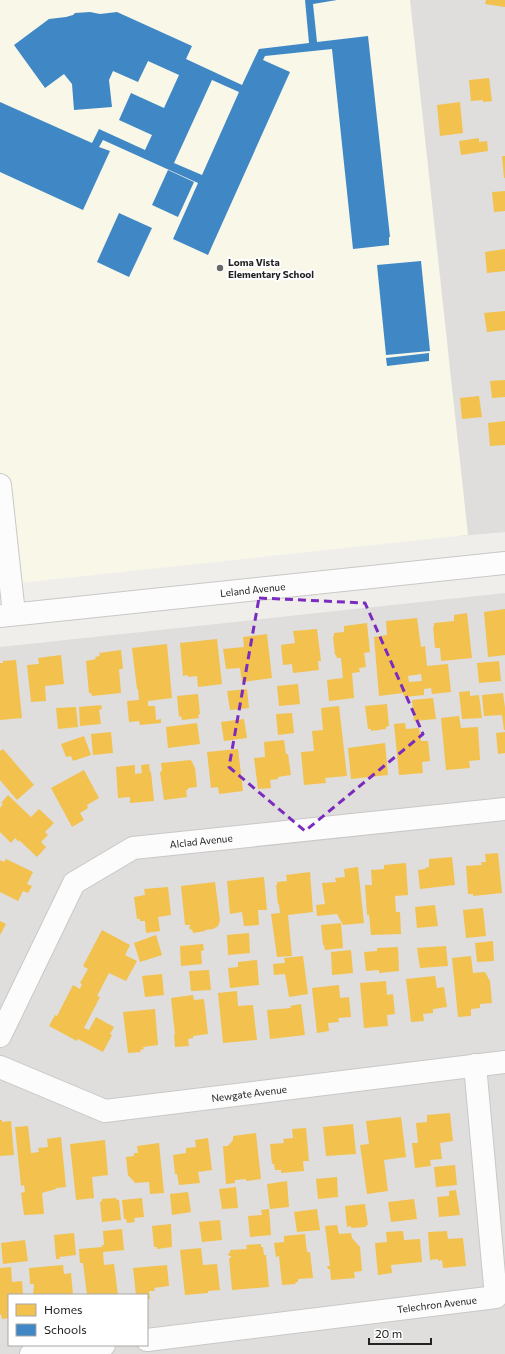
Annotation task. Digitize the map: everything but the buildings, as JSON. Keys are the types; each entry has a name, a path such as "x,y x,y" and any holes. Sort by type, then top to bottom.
{"street":[{"path":"0,485 7,615"},
{"name":"Leland Avenue","path":"7,615 505,563"},
{"name":"Alclad Avenue","path":"0,1036 74,883 133,848 505,809"},
{"name":"Newgate Avenue","path":"0,1067 105,1111 505,1062"},
{"name":"Telechron Avenue","path":"148,1340 496,1297 475,1065"},
{"path":"31,1354 96,1346"}],"highlighted area":[{"path":"259,598 365,603 423,734 305,831 229,767"}],"shaded area":[{"name":"Loma Vista Elementary School","path":"0,0 410,0 468,535 0,585"},
{"path":"408,0 505,0 505,532 460,536"},
{"path":"505,593 505,1354 0,1354 0,647"}],"place":[{"name":"Loma Vista Elementary School","path":"220,268"}]}
